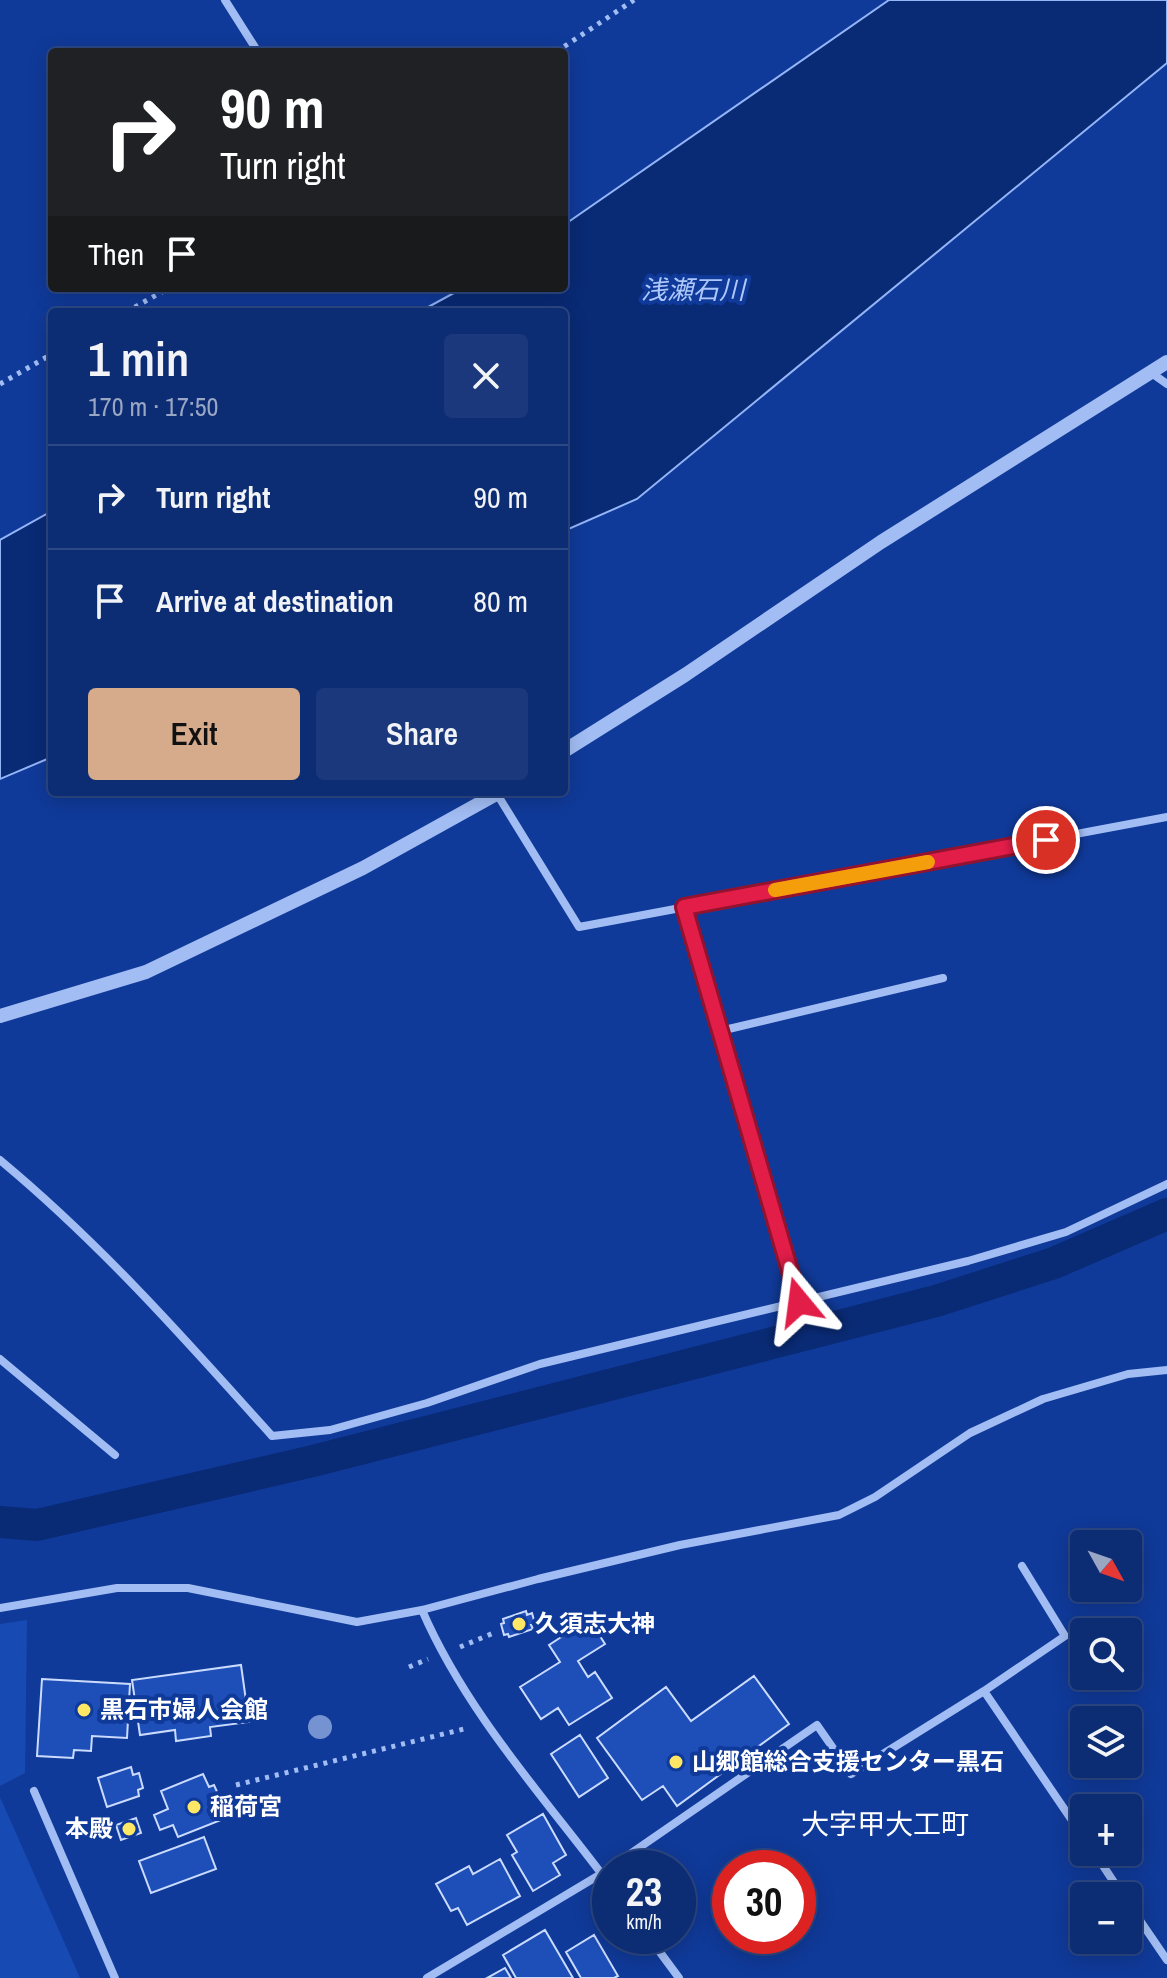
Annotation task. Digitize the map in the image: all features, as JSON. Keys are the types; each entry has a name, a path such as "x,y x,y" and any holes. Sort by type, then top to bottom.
{"street":[{"path":"225,0 255,48"},
{"path":"568,748 685,675 881,542 1167,362"},
{"path":"1150,372 1167,384"},
{"path":"0,1016 146,972 363,868 493,796"},
{"path":"500,796 579,927 1167,817"},
{"path":"684,907 799,1302"},
{"path":"720,1031 943,978"},
{"path":"0,1160 51,1202 143,1292 272,1436 330,1430 427,1403 540,1364 968,1261 1066,1232 1167,1184"},
{"path":"0,1359 115,1455"},
{"path":"0,1608 117,1588 188,1588 357,1622 422,1610 680,1545 839,1515 875,1497 970,1433 1043,1399 1128,1374 1167,1370"},
{"path":"636,1850 817,1725 851,1774 1065,1636 1022,1566"},
{"path":"422,1610 434,1639 487,1724 592,1862"},
{"path":"984,1691 1070,1817"},
{"path":"34,1791 115,1978"},
{"path":"427,1978 592,1879"},
{"path":"1142,1923 1167,1960"},
{"path":"661,1954 679,1978"}],"path":[{"path":"562,48 634,0"},
{"path":"133,308 162,292"},
{"path":"0,384 48,356"},
{"path":"442,1653 496,1632"},
{"path":"236,1785 487,1724"}],"shaded area":[{"path":"27,1620 25,1773 0,1786 0,1624"},
{"path":"0,1797 80,1978 0,1978"}],"water":[{"name":"浅瀬石川","path":"889,0 1167,0 1167,63 637,499 568,529 568,308 426,308 456,292 568,292 568,222"},
{"path":"48,513 48,759 0,779 0,540"}],"building":[{"name":"久須志大神","path":"526,1611 527,1615 532,1613 533,1629 509,1637 508,1634 504,1635 503,1619"},
{"path":"589,1619 605,1644 578,1661 588,1677 595,1672 612,1698 569,1725 558,1708 541,1719 520,1687 560,1662 549,1645"},
{"path":"241,1665 249,1722 210,1727 211,1736 176,1741 175,1730 140,1735 132,1680"},
{"name":"山郷館総合支援センター黒石","path":"754,1676 789,1724 677,1806 663,1786 642,1800 597,1738 666,1687 691,1721"},
{"name":"黒石市婦人会館","path":"42,1679 130,1684 127,1738 92,1736 91,1751 74,1750 73,1758 37,1756"},
{"path":"580,1735 608,1778 579,1797 551,1754"},
{"path":"131,1767 133,1775 139,1773 143,1788 138,1790 139,1796 107,1807 98,1778"},
{"name":"稲荷宮","path":"203,1774 209,1787 214,1785 223,1805 217,1808 221,1820 178,1837 173,1825 160,1830 154,1815 168,1809 161,1791"},
{"path":"543,1814 566,1855 553,1863 560,1875 533,1891 512,1855 517,1852 507,1835"},
{"name":"本殿","path":"136,1818 141,1833 121,1840 116,1825"},
{"path":"204,1837 216,1869 151,1893 139,1861"},
{"path":"500,1859 520,1896 467,1925 458,1908 451,1911 436,1884 469,1866 473,1874"},
{"path":"545,1930 573,1978 516,1978 503,1955"},
{"path":"592,1936 592,1954 605,1954 618,1976 581,1978 566,1952"},
{"path":"505,1968 511,1978 487,1978"}],"waterway":[{"path":"0,1522 37,1525 313,1461 936,1301 1054,1263 1167,1214"}],"slow traffic":[{"path":"775,890 928,862"}],"place":[{"name":"久須志大神","path":"519,1624"},
{"name":"黒石市婦人会館","path":"84,1710"},
{"name":"山郷館総合支援センター黒石","path":"676,1762"},
{"name":"稲荷宮","path":"194,1807"},
{"name":"本殿","path":"129,1829"}],"district":[{"name":"大字甲大工町","path":"885,1824"}],"route":[{"path":"799,1302 684,907 1046,840"}]}
